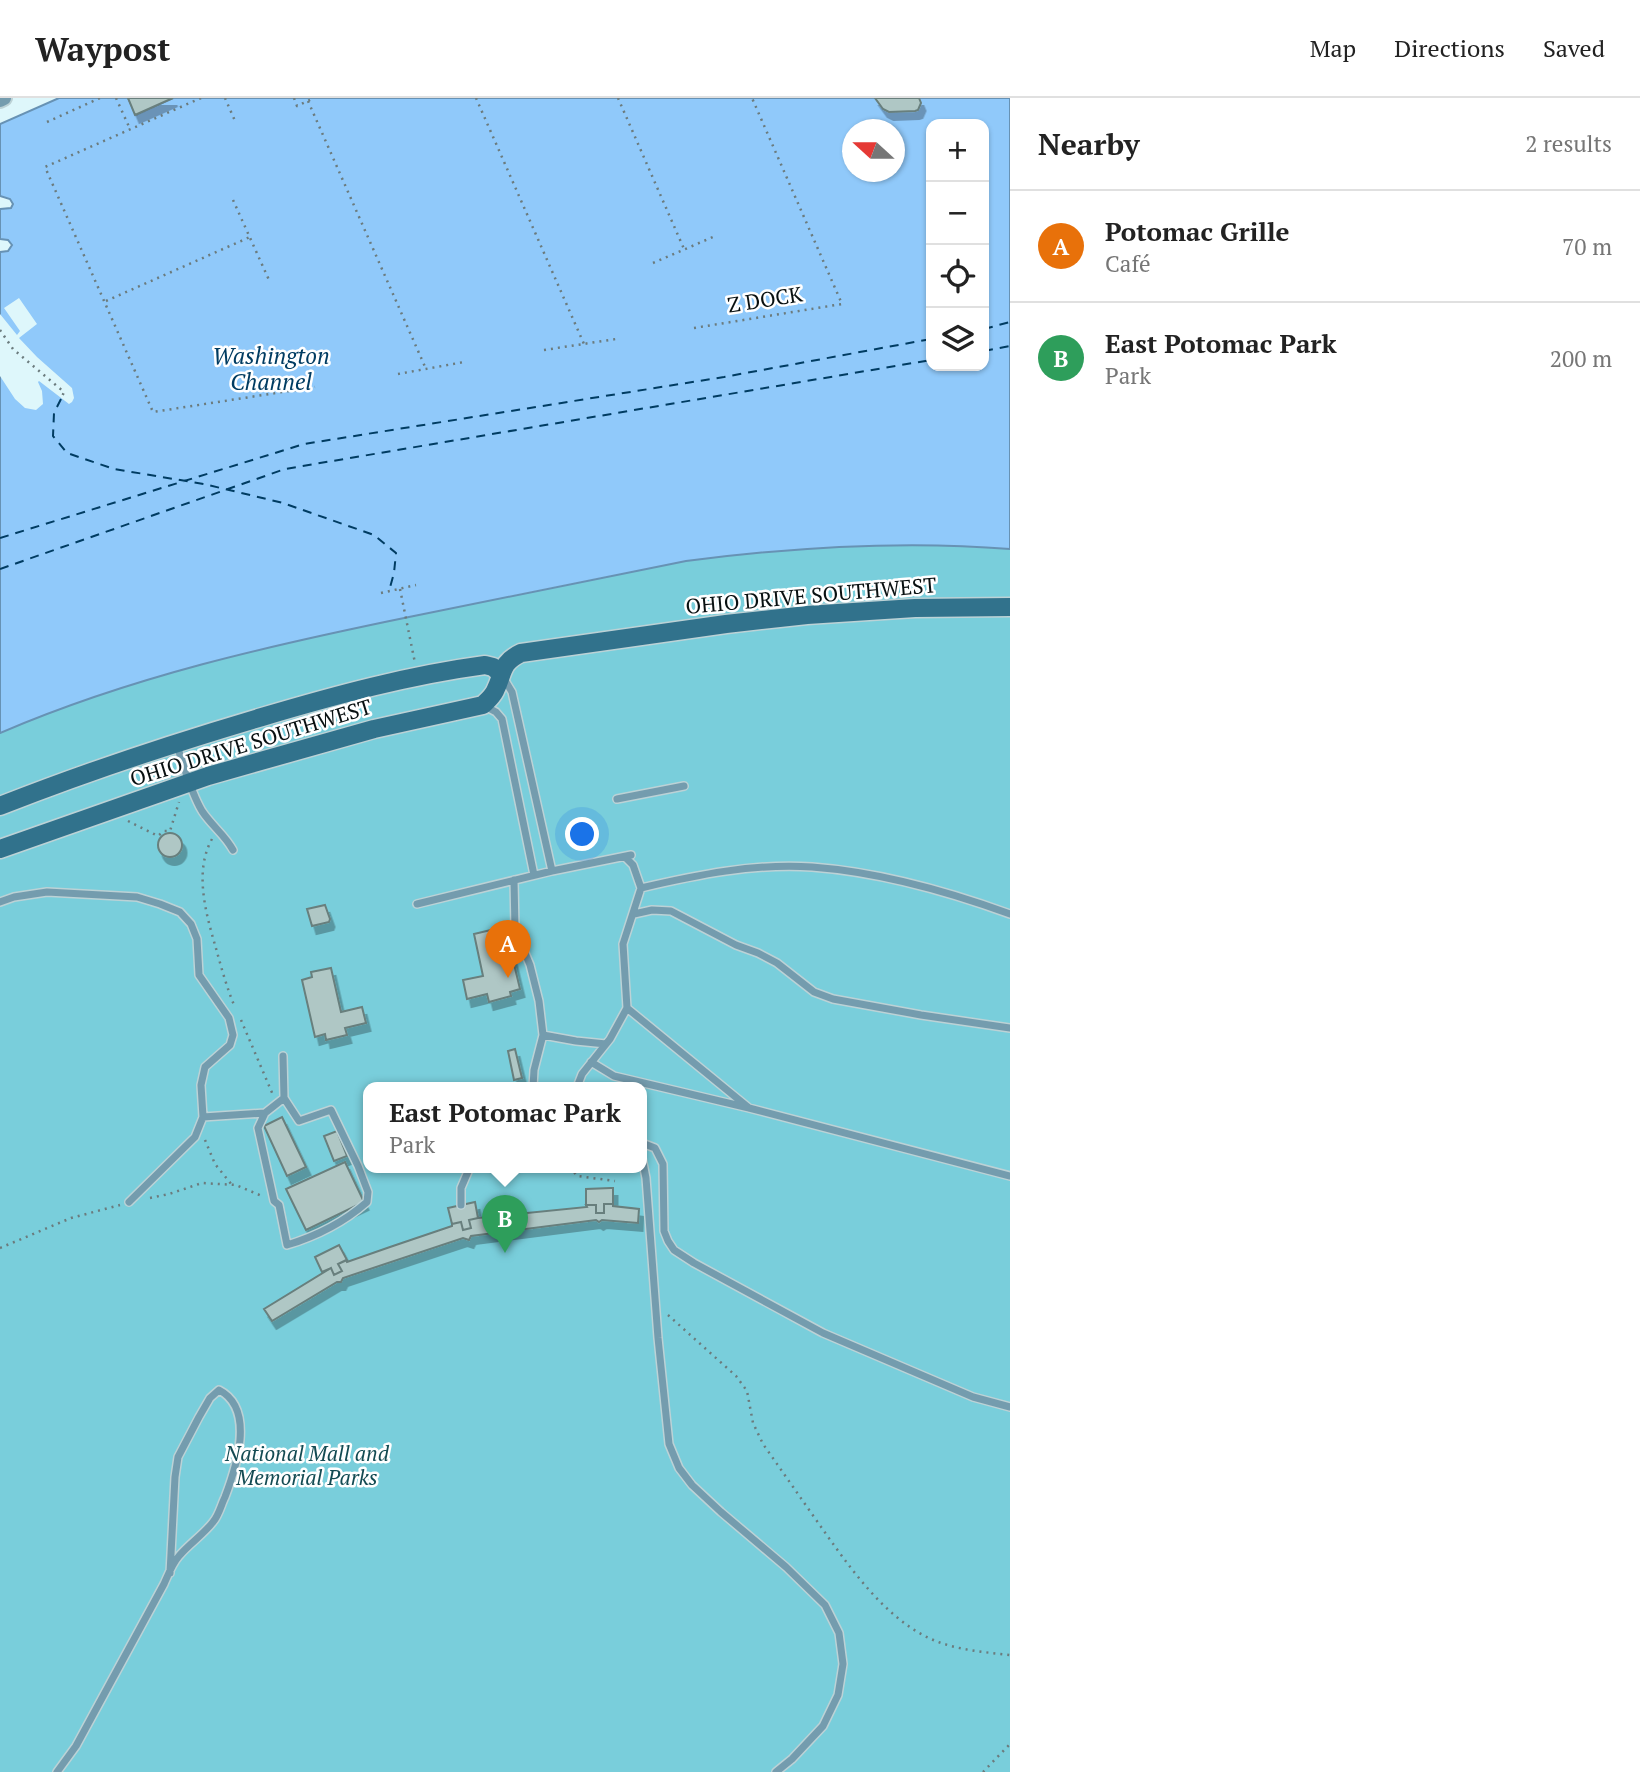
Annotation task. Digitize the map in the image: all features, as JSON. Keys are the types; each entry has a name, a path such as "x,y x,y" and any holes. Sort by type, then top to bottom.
{"street":[{"name":"OHIO DRIVE SOUTHWEST","path":"0,849 190,782 346,736 482,705 493,695 503,667 511,657 521,653 807,615 875,610 1010,607"},
{"name":"OHIO DRIVE SOUTHWEST","path":"0,806 59,782 176,743 335,695 417,676 485,665 493,667 500,674"}],"lane":[{"path":"500,674 512,692 552,871"},
{"path":"482,705 496,712 502,719 534,875"},
{"path":"176,743 203,812 228,840 233,850"},
{"path":"617,799 684,786"},
{"path":"417,904 534,875 628,856 641,888 623,944 627,1008 606,1044 582,1074 580,1082"},
{"path":"641,888 752,868 811,867 888,878 1010,914"},
{"path":"514,880 514,929 530,965 539,1001 543,1035 533,1082"},
{"path":"0,902 47,892 137,897 180,912 191,924 197,939 199,975 229,1018 233,1035 230,1045 205,1067 201,1085 204,1117 195,1137 129,1202"},
{"path":"634,914 652,910 671,911 736,945 758,953 814,992 833,999 1010,1028"},
{"path":"627,1008 749,1108"},
{"path":"543,1035 606,1044"},
{"path":"284,1056 284,1098 299,1121 331,1110 368,1192 367,1202 351,1217 312,1238 287,1245 258,1128 265,1113 284,1098"},
{"path":"592,1062 614,1076 639,1082"},
{"path":"647,1084 1010,1177"},
{"path":"204,1117 265,1113"},
{"path":"647,1145 655,1148 663,1164 664,1231 674,1250 694,1264 823,1333 961,1392 1010,1407"},
{"path":"461,1205 461,1188 467,1173"},
{"path":"645,1173 669,1444 679,1468 692,1485 825,1605 839,1633 844,1664 838,1695 823,1726 776,1772"},
{"path":"57,1772 82,1735 170,1573 177,1558 213,1522 235,1471 240,1442 238,1413 228,1394 219,1390 210,1398 198,1417 178,1457 170,1573"}],"path":[{"path":"47,122 100,98"},
{"path":"116,98 130,129"},
{"path":"201,98 45,167 153,412 315,387"},
{"path":"225,98 235,121"},
{"path":"294,98 297,106 314,98"},
{"path":"476,98 584,344"},
{"path":"618,98 684,249"},
{"name":"Z DOCK","path":"694,328 842,304 752,98"},
{"path":"308,101 426,369"},
{"path":"233,200 269,281"},
{"path":"105,302 250,237"},
{"path":"653,263 713,237"},
{"path":"0,330 13,349 64,392 61,399"},
{"path":"544,350 617,339"},
{"path":"398,374 464,362"},
{"path":"381,593 416,585"},
{"path":"400,589 417,676"},
{"path":"126,820 158,836 164,831 170,831 180,798"},
{"path":"217,829 208,846 203,874 206,914 229,992 276,1104"},
{"path":"200,1126 215,1164 232,1185"},
{"path":"575,1173 578,1176 615,1181"},
{"path":"656,1298 670,1317 736,1376 747,1391 753,1423 763,1444 847,1564 881,1602 908,1626 931,1639 962,1649 1010,1655"},
{"path":"983,1772 1010,1744"}],"green space":[{"name":"National Mall and Memorial Parks","path":"874,544 1010,549 1010,1772 0,1772 0,733 100,695 253,651 686,561 752,552"}],"water":[{"name":"Washington Channel","path":"59,98 128,98 136,115 173,98 1010,98 1010,549 929,545 848,546 686,561 253,651 100,695 0,733 0,252 8,251 12,245 8,240 0,239 0,209 11,208 13,204 10,199 0,196 0,124"}],"pier":[{"path":"19,298 37,324 19,338 72,388 74,398 69,404 39,381 43,404 36,410 25,408 15,399 0,376 0,314 17,335 20,331 4,308"}],"building":[{"path":"128,98 173,98 135,115"},
{"path":"875,98 919,98 921,103 915,111 889,112 883,109"},
{"path":"170,833 178,837 182,845 178,853 170,857 162,853 158,845 162,837"},
{"path":"325,905 329,922 312,926 307,909"},
{"path":"495,929 496,934 506,931 520,989 510,992 511,996 489,1002 487,994 467,999 463,980 483,976 474,934"},
{"path":"331,968 341,1012 362,1007 366,1023 345,1028 347,1035 326,1040 325,1034 315,1037 302,980 312,977 311,972"},
{"path":"515,1049 522,1078 514,1080 508,1051"},
{"path":"282,1117 306,1167 287,1176 264,1126"},
{"path":"337,1131 347,1156 334,1161 324,1136"},
{"path":"345,1162 364,1202 306,1230 286,1189"},
{"path":"613,1188 613,1204 604,1204 604,1213 596,1213 596,1205 586,1205 586,1189"},
{"path":"475,1202 478,1218 469,1220 471,1228 463,1230 461,1222 452,1224 448,1208"},
{"path":"604,1204 639,1209 638,1223 596,1220 471,1236 469,1240 463,1238 343,1278 341,1282 272,1321 264,1309 331,1268 334,1275 342,1271 338,1264 346,1260 347,1262 452,1224 461,1222 463,1230 471,1228 469,1220 478,1218 587,1207 586,1205 596,1205 596,1213 604,1213"},
{"path":"339,1245 347,1260 338,1264 342,1271 334,1275 331,1268 322,1272 315,1257"}],"ferry route":[{"path":"989,328 1010,322"},
{"path":"0,538 304,444 724,377 926,340"},
{"path":"989,350 1010,346"},
{"path":"0,569 285,469 926,361"},
{"path":"61,399 54,413 53,436 67,453 114,469 204,484 283,503 374,535 396,553 389,591"}],"place":[{"name":"Potomac Grille","path":"508,978"},
{"name":"East Potomac Park","path":"505,1253"}]}
